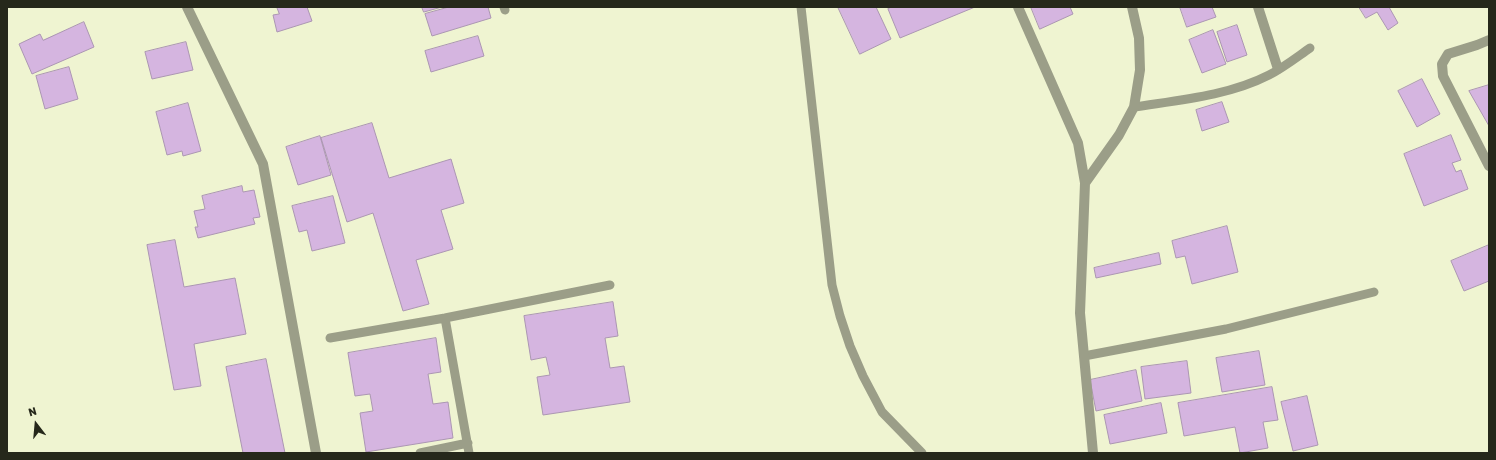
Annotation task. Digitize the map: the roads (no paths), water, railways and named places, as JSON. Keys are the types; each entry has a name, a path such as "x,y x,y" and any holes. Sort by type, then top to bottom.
{"street":[{"path":"187,7 263,164 316,453"},
{"path":"1018,7 1078,143 1085,183 1080,313 1093,453"},
{"path":"1085,183 1119,135 1134,108 1140,70 1139,38 1132,7"},
{"path":"1258,7 1278,69"},
{"path":"1489,40 1477,46 1448,54 1442,64 1443,76 1489,166"}],"lane":[{"path":"801,7 832,285 840,316 850,346 863,376 882,412 922,453"},
{"path":"1134,108 1212,94 1244,86 1270,75 1310,48"},
{"path":"330,338 445,318 610,285"},
{"path":"1084,356 1226,329 1374,292"},
{"path":"445,318 470,453"},
{"path":"420,453 468,443"}]}
